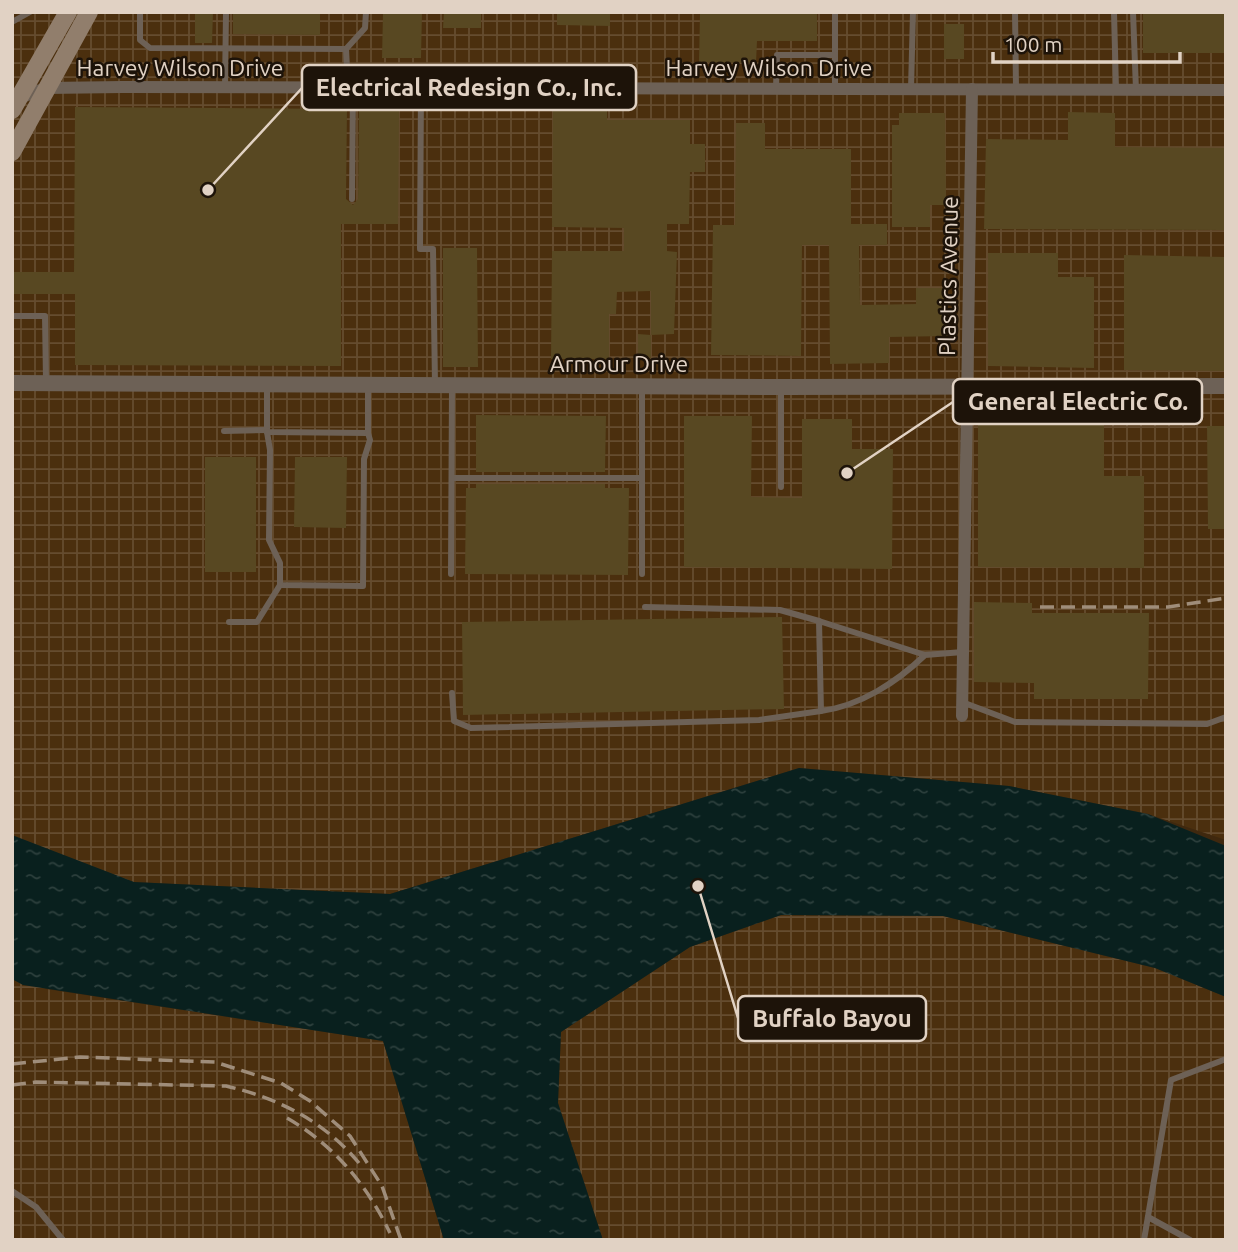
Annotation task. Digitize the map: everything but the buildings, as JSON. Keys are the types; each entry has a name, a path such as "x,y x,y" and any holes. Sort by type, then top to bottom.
{"main road":[{"path":"14,102 68,12"},
{"path":"12,152 89,12"}],"street":[{"name":"Harvey Wilson Drive","path":"14,102 46,88 1226,90"},
{"name":"Plastics Avenue","path":"962,716 972,89"},
{"name":"Armour Drive","path":"12,383 1226,386"}],"lane":[{"path":"12,22 30,12"},
{"path":"140,12 140,40 150,48 225,49 346,49 365,29 366,12"},
{"path":"225,87 226,12"},
{"path":"835,12 835,88"},
{"path":"911,89 913,12"},
{"path":"1015,12 1016,89"},
{"path":"1114,12 1116,89"},
{"path":"1133,12 1136,90"},
{"path":"346,49 350,88 352,199"},
{"path":"776,88 777,55 835,55"},
{"path":"421,88 420,249 433,249 435,385"},
{"path":"12,316 45,316 46,382"},
{"path":"229,622 257,622 280,585 280,563 270,540 267,384"},
{"path":"280,585 363,586 364,458 370,440 368,385"},
{"path":"451,574 452,385"},
{"path":"642,386 642,574"},
{"path":"781,387 781,487"},
{"path":"223,430 368,433"},
{"path":"452,478 642,478"},
{"path":"645,607 780,610 925,655 963,652"},
{"path":"820,621 821,711"},
{"path":"452,693 454,721 471,728 759,720 846,708 908,671 925,655"},
{"path":"962,702 1015,722 1207,724 1226,717"},
{"path":"1144,1240 1171,1080 1226,1059"},
{"path":"12,1191 36,1208 63,1240"},
{"path":"1148,1217 1190,1240"}],"shaded area":[{"path":"12,12 1226,12 1226,840 1148,814 1009,786 799,768 390,894 133,882 12,836"},
{"path":"781,915 943,916 1155,968 1226,997 1226,1240 603,1240 558,1103 561,1032 690,947"},
{"path":"12,969 46,989 383,1041 444,1240 12,1240"}],"water":[{"path":"799,768 1009,786 1148,814 1226,846 1226,997 1155,968 943,916 781,915 690,947 561,1032 558,1103 603,1240 444,1240 383,1041 23,985 12,979 12,835 134,882 390,894"}],"railway":[{"path":"1040,607 1168,607 1226,598"},
{"path":"12,1064 80,1057 215,1062 281,1083 310,1101 350,1136 382,1186 401,1240"},
{"path":"12,1085 36,1082 226,1086 264,1097 299,1113 331,1135 359,1163"},
{"path":"287,1118 320,1141 348,1168 371,1199 390,1233"}],"place":[{"name":"Electrical Redesign Co., Inc.","path":"208,190"},
{"name":"General Electric Co.","path":"847,473"},
{"name":"Buffalo Bayou","path":"698,886"}]}
